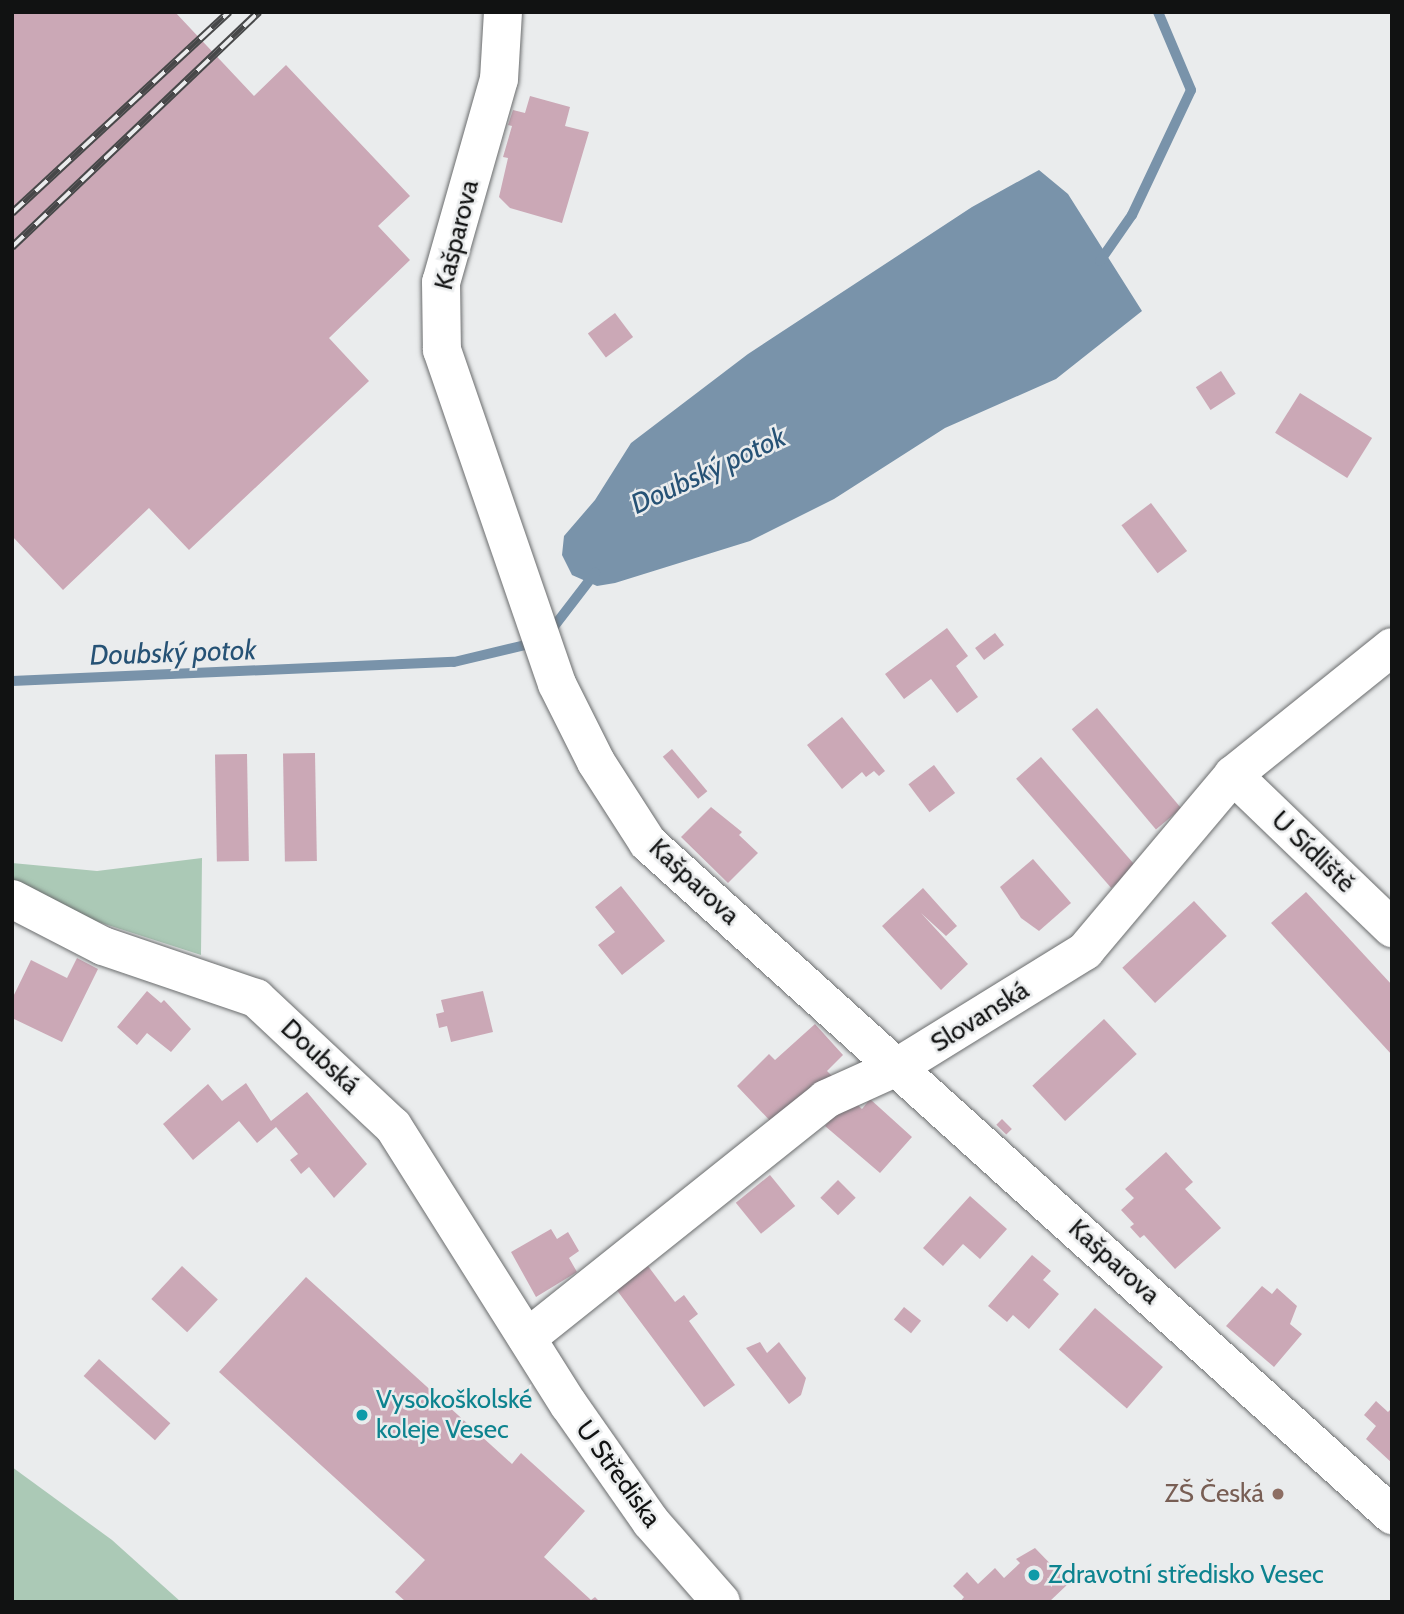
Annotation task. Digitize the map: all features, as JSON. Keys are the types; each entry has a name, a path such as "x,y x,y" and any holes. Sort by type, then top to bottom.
{"street":[{"name":"Kašparova","path":"503,12 499,79 441,282 442,351 557,684 596,762 648,843 899,1066 1392,1516"},
{"name":"Slovanská","path":"527,1338 826,1099 899,1066 1085,951 1233,775 1392,647"},
{"name":"U Sídliště","path":"1233,775 1392,928"},
{"name":"Doubská","path":"12,899 103,946 256,998 393,1126 527,1338"},
{"name":"U Střediska","path":"527,1338 651,1522 721,1602"}],"green space":[{"path":"202,858 201,955 83,917 12,886 12,863 97,871"},
{"path":"12,1467 112,1540 181,1602 12,1602"}],"water":[{"path":"1039,170 1068,194 1142,311 1056,379 945,428 834,499 750,541 615,583 597,586 572,575 562,555 564,536 595,500 631,443 748,354 972,207"}],"building":[{"path":"12,12 175,12 254,96 286,65 410,196 378,226 410,260 329,338 369,381 189,550 149,508 63,590 12,536"},
{"path":"530,96 570,107 565,126 589,132 562,223 510,208 499,197 508,158 503,157 512,126 508,125 513,110 525,113"},
{"path":"615,313 633,337 606,357 588,333"},
{"path":"1221,371 1236,394 1211,410 1196,387"},
{"path":"1300,393 1372,438 1347,478 1275,433"},
{"path":"1151,503 1187,551 1158,573 1121,525"},
{"path":"947,628 968,656 956,666 978,697 957,713 931,679 904,699 885,674"},
{"path":"995,633 1004,645 984,660 975,648"},
{"path":"1097,708 1181,808 1156,830 1072,729"},
{"path":"842,717 885,771 879,776 874,771 866,777 862,772 842,789 807,745"},
{"path":"672,749 707,791 698,799 663,757"},
{"path":"315,753 317,861 285,862 283,754"},
{"path":"247,754 249,861 217,862 215,755"},
{"path":"1041,757 1136,866 1111,888 1016,779"},
{"path":"934,765 955,793 930,812 908,784"},
{"path":"711,807 742,832 739,835 758,853 728,883 681,837"},
{"path":"1033,859 1071,903 1039,931 1021,918 1000,887"},
{"path":"621,886 665,941 622,975 598,945 615,932 595,907"},
{"path":"923,888 957,926 946,936 921,913 968,964 941,990 882,926"},
{"path":"1306,892 1392,985 1392,1055 1271,923"},
{"path":"1194,901 1227,936 1155,1003 1122,968"},
{"path":"77,958 98,969 62,1042 12,1018 12,999 31,960 67,978"},
{"path":"147,991 161,1003 164,1000 191,1029 171,1052 147,1033 137,1045 117,1027"},
{"path":"483,991 493,1032 451,1042 447,1026 439,1028 436,1014 444,1012 441,1000"},
{"path":"1104,1019 1137,1054 1065,1121 1032,1086"},
{"path":"815,1024 843,1055 827,1071 835,1079 775,1126 737,1086 769,1054 775,1060"},
{"path":"246,1083 271,1121 307,1092 367,1164 334,1198 309,1167 301,1174 290,1160 298,1154 276,1127 257,1143 239,1121 193,1160 163,1124 208,1084 222,1101"},
{"path":"850,1098 862,1109 870,1099 912,1137 880,1173 825,1126"},
{"path":"1002,1119 1012,1129 1006,1135 996,1125"},
{"path":"1166,1152 1193,1182 1185,1189 1221,1228 1175,1269 1144,1235 1140,1238 1130,1227 1134,1224 1121,1210 1134,1198 1125,1189"},
{"path":"770,1175 795,1206 761,1234 736,1203"},
{"path":"838,1180 856,1198 838,1215 820,1198"},
{"path":"970,1196 1007,1229 980,1259 963,1244 943,1266 923,1248"},
{"path":"551,1229 557,1239 568,1232 579,1251 569,1258 577,1272 536,1297 511,1252"},
{"path":"1032,1255 1051,1271 1043,1280 1059,1294 1029,1329 1013,1315 1007,1322 988,1306"},
{"path":"182,1266 218,1299 187,1332 151,1299"},
{"path":"648,1266 675,1302 684,1295 698,1314 689,1321 735,1385 704,1407 616,1289"},
{"name":"Vysokoškolské koleje Vesec","path":"306,1277 512,1464 521,1453 585,1511 544,1557 591,1600 595,1597 600,1602 406,1602 395,1592 425,1560 219,1372"},
{"path":"1262,1286 1272,1294 1277,1288 1297,1306 1290,1324 1302,1334 1274,1367 1226,1326"},
{"path":"904,1307 921,1321 911,1333 894,1319"},
{"path":"1095,1308 1163,1367 1127,1409 1059,1350"},
{"path":"760,1342 767,1353 779,1342 806,1378 801,1395 789,1404 746,1348"},
{"path":"99,1359 170,1423 155,1440 84,1376"},
{"path":"1376,1401 1388,1412 1392,1408 1392,1463 1366,1439 1376,1426 1364,1415"},
{"name":"Zdravotní středisko Vesec","path":"1035,1548 1069,1583 1049,1602 960,1602 964,1597 953,1586 967,1572 978,1584 995,1568 1004,1578 1020,1563 1016,1559"}],"waterway":[{"name":"Doubský potok","path":"1100,261 1132,215 1191,90 1158,12"},
{"name":"Doubský potok","path":"549,633 595,573"},
{"name":"Doubský potok","path":"12,681 454,662 534,643"}],"railway":[{"path":"12,213 229,12"},
{"path":"12,247 259,12"}],"place":[{"name":"Vysokoškolské koleje Vesec","path":"362,1415"},
{"name":"ZŠ Česká","path":"1278,1494"},
{"name":"Zdravotní středisko Vesec","path":"1034,1575"}]}
